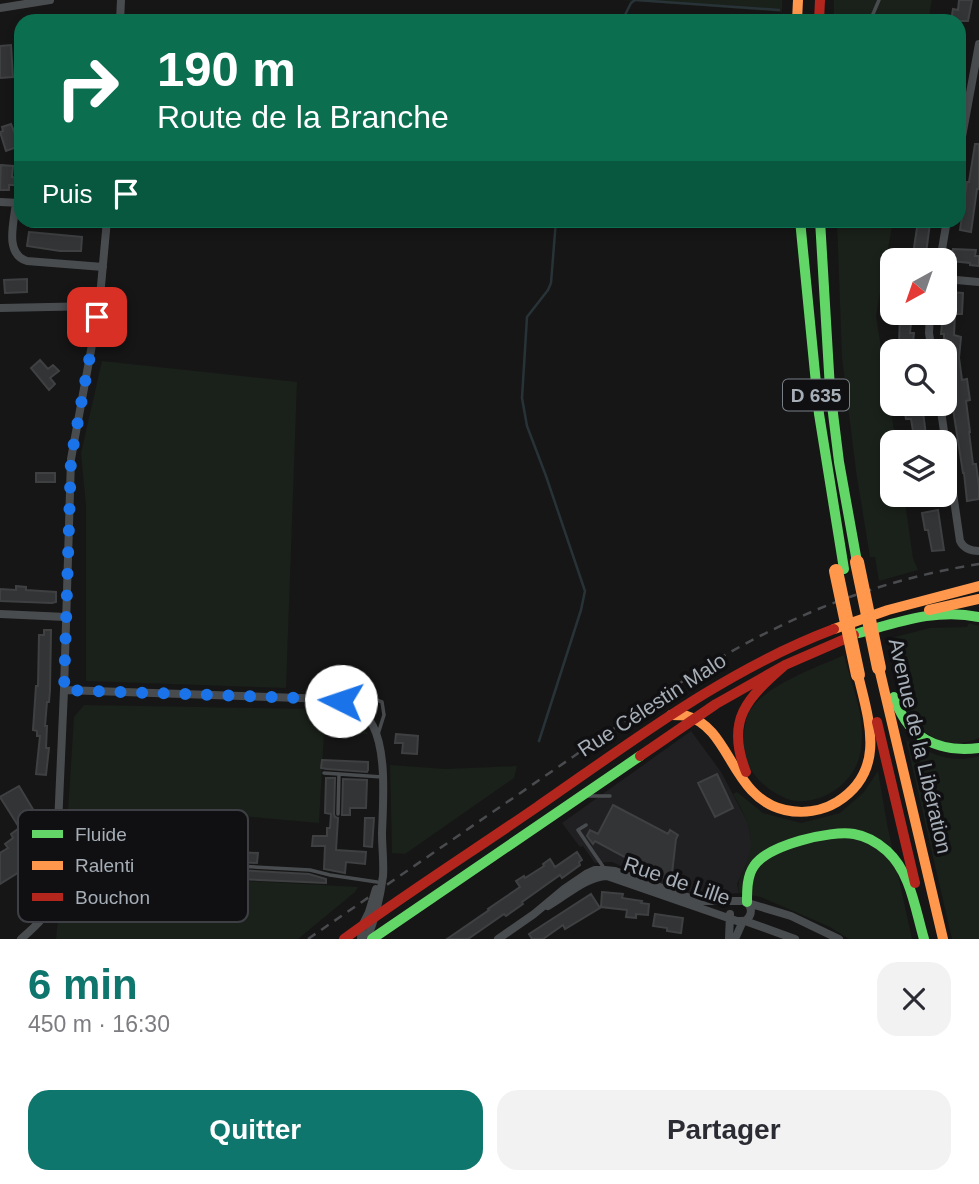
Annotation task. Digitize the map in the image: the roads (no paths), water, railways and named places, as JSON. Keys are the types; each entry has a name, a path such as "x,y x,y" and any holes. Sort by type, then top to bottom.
{"main road":[{"name":"D 635","path":"801,228 812,360 826,468 850,566"},
{"name":"D 635","path":"820,228 828,374 850,566"},
{"name":"Avenue de la Libération","path":"850,566 926,939"},
{"path":"671,715 693,719 705,727 717,740 743,781 755,794 775,807 800,812 820,810 839,801 852,790 866,769 871,733 873,670 850,566"},
{"name":"Rue Célestin Malo","path":"364,937 375,917 671,715 746,669 810,638 858,619 979,586"},
{"name":"Rue Célestin Malo","path":"364,937 385,933 739,689 785,665 859,633 924,611 979,599"},
{"path":"859,633 941,613 979,617"},
{"path":"785,665 746,705 737,727 737,746 743,765 757,787 775,802 800,812"},
{"name":"Avenue de la Libération","path":"873,670 943,939"},
{"path":"873,670 913,732 940,747 959,750 979,748"},
{"path":"745,902 750,874 764,855 827,834 853,834 870,839 881,846 899,865 926,939"},
{"path":"344,939 364,937"}],"street":[{"path":"0,8 50,0"},
{"path":"966,114 979,44"},
{"path":"967,108 979,110"},
{"path":"16,228 13,246 20,258 27,261 103,267"},
{"path":"59,810 71,459 99,306 106,228"},
{"path":"942,248 946,228"},
{"path":"957,280 979,282"},
{"path":"0,308 99,306"},
{"path":"942,416 960,541 971,551 979,551"},
{"path":"0,614 66,617"},
{"path":"64,690 330,699 357,707 369,719 381,749 384,863 375,917"},
{"path":"364,937 382,848"},
{"name":"Rue de Lille","path":"498,939 590,880 615,871 693,899 745,902 791,916 839,939"},
{"name":"Rue de Lille","path":"606,873 795,939"},
{"path":"735,939 736,919 732,905 745,902 751,907 751,914 736,919"},
{"path":"729,939 736,919"},
{"path":"21,939 39,922"}],"lane":[{"path":"357,707 374,699 382,702 384,715 377,736"},
{"path":"324,773 382,777"},
{"path":"338,814 339,774"},
{"path":"579,797 610,796"},
{"path":"586,825 578,830 603,864 606,873"},
{"path":"248,867 310,870 377,883"}],"waterway":[{"path":"626,14 635,0"},
{"path":"636,0 779,10"},
{"path":"539,741 585,591 527,426 522,398 527,317 551,283 555,228"}],"railway":[{"path":"308,939 723,656 793,620 864,592 940,571 979,564"}]}
